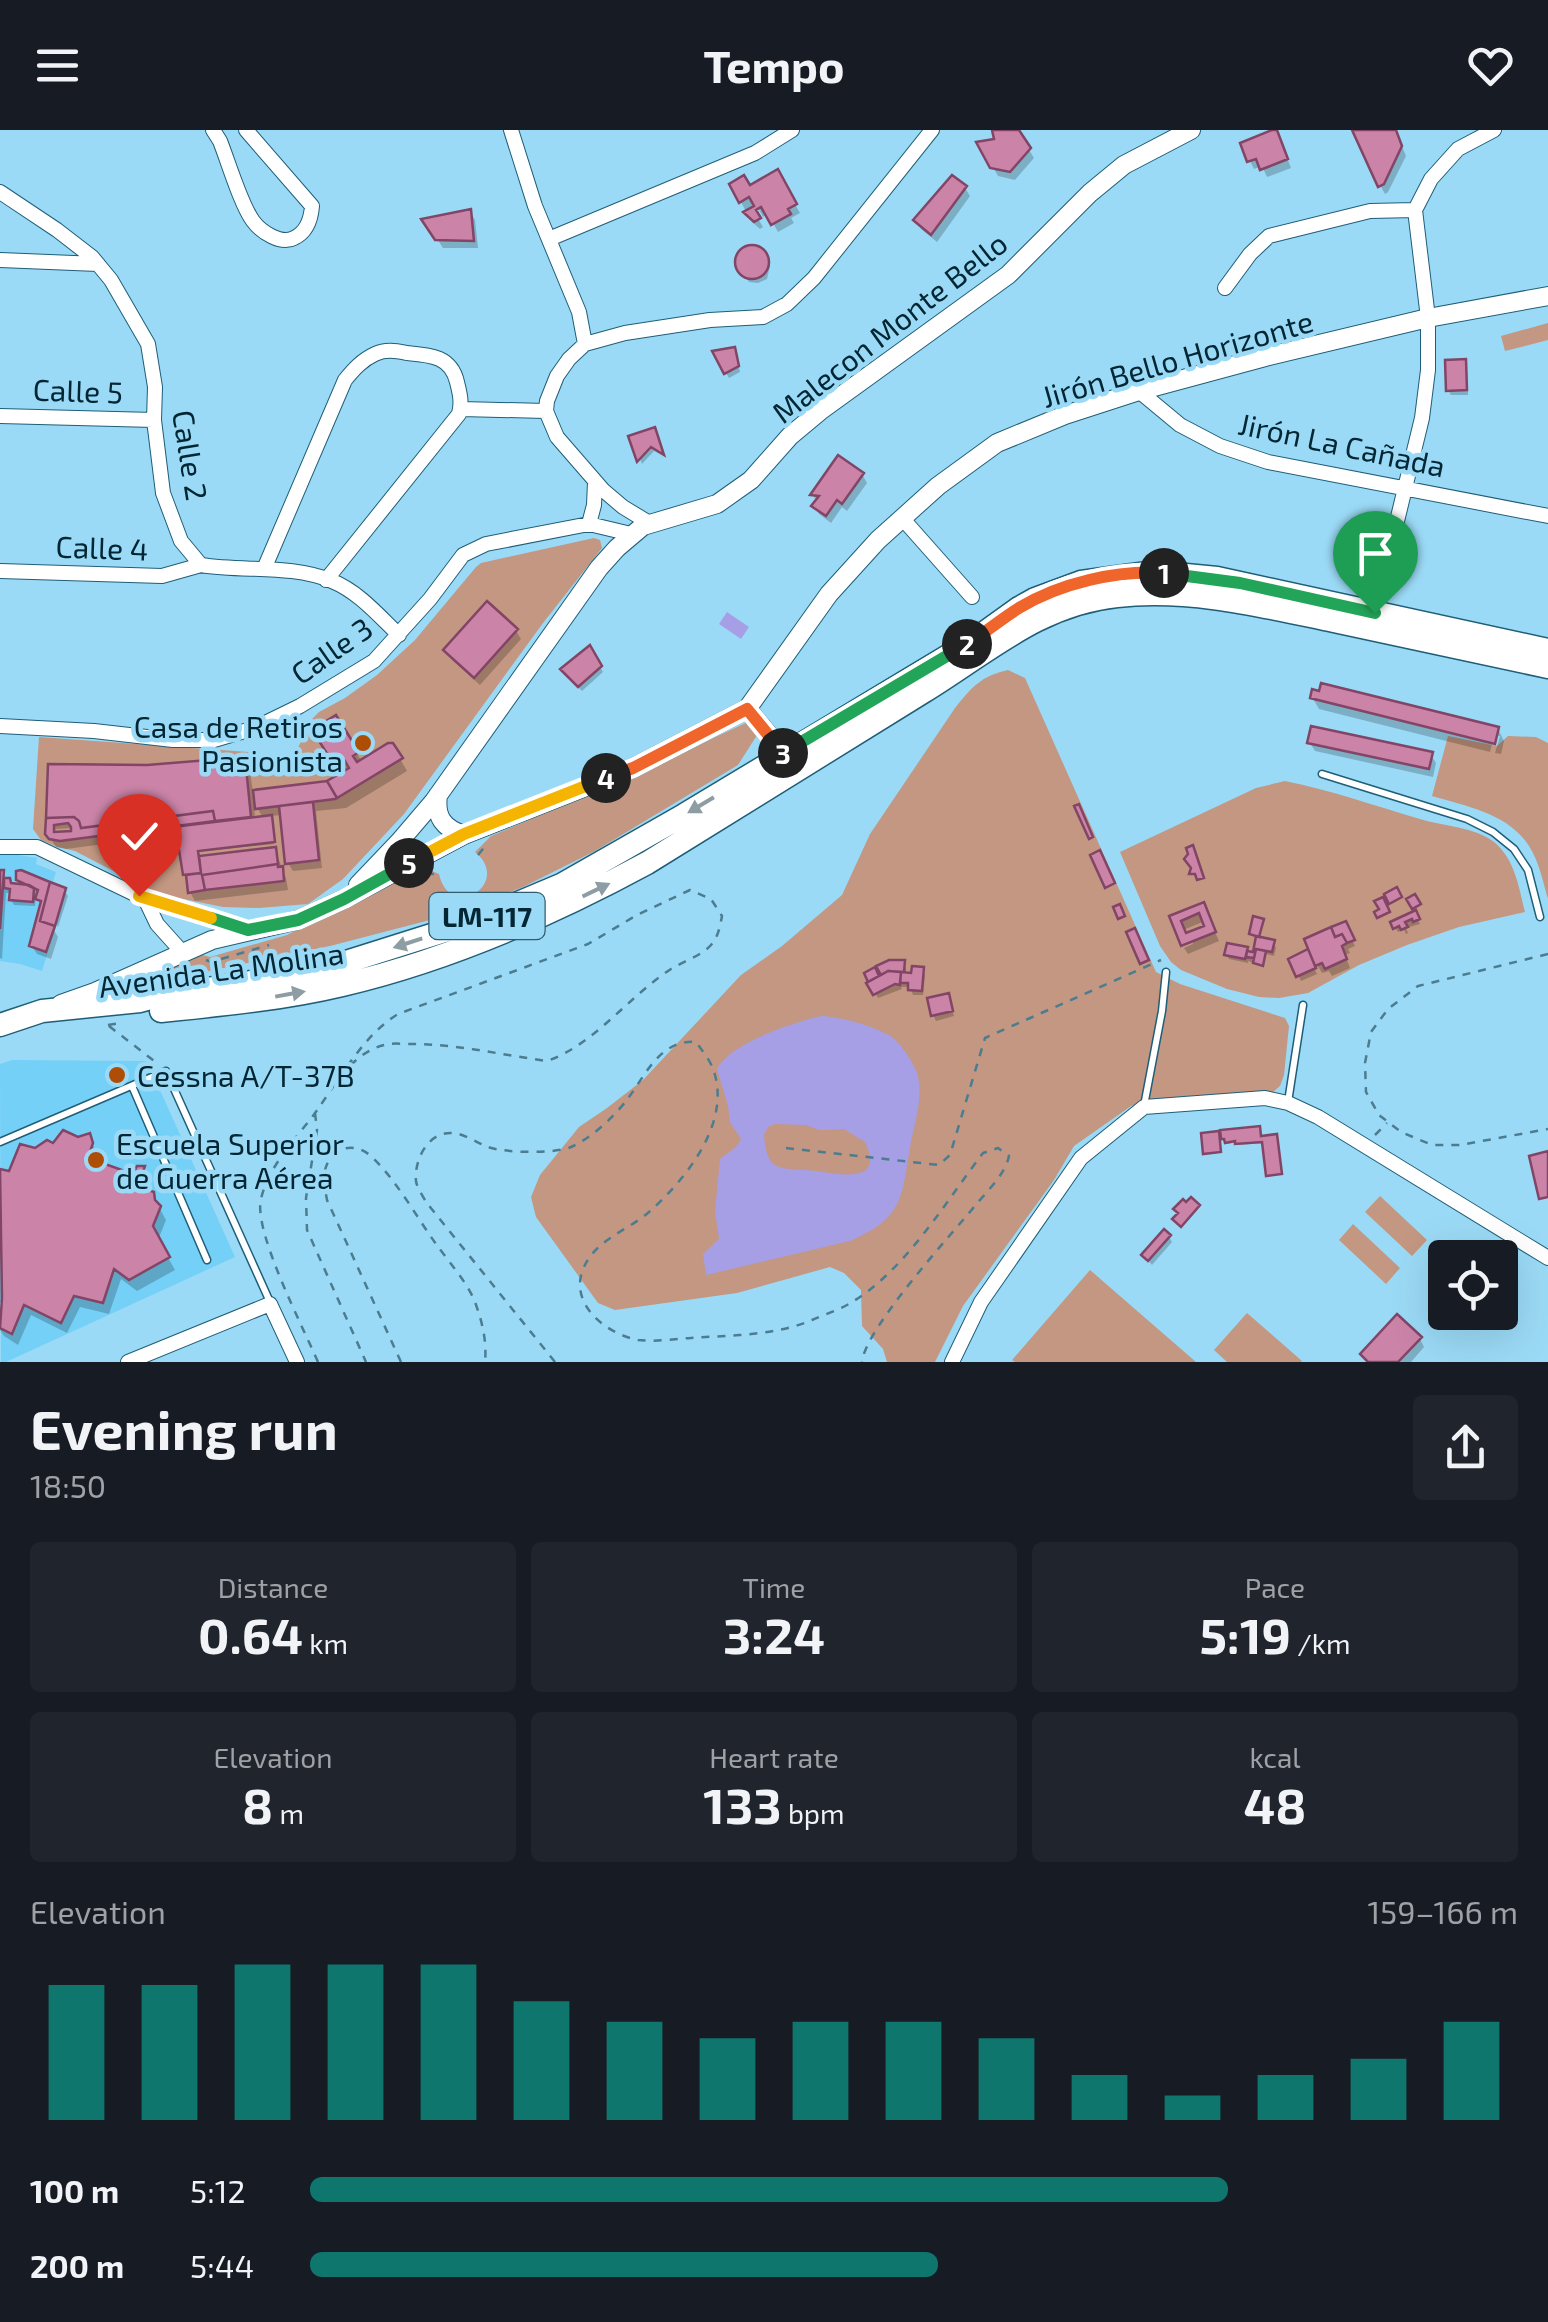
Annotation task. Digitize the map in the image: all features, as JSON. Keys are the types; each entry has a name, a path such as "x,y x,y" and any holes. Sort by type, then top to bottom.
{"main road":[{"name":"Avenida La Molina","path":"0,1036 65,1022 248,1002 323,989 421,962 510,930 647,863 1019,608 1081,582 1130,574 1217,578 1274,590 1373,621 1548,667"},
{"name":"Avenida La Molina","path":"1373,621 1548,650"},
{"name":"Avenida La Molina","path":"0,1025 42,1011 236,986 343,963 473,922 561,885 789,763"},
{"path":"0,1036 42,1011"}],"street":[{"path":"213,130 250,218 275,238 294,239 305,230 312,206 246,130"},
{"path":"511,130 536,206 579,312 585,344"},
{"path":"549,239 755,153 792,130"},
{"path":"651,524 595,482 557,437 546,401 569,359 585,344 624,333 710,320 763,317 787,304 814,278 932,130"},
{"name":"Malecon Monte Bello","path":"344,899 400,842 438,795 599,568 631,534 716,504 752,480 790,436 866,376 996,285 1124,166 1191,130"},
{"path":"1373,621 1422,418 1428,370 1428,318 1414,210 1431,179 1458,149 1494,130"},
{"name":"Calle 2","path":"0,192 57,230 98,264 112,280 148,344 163,493 181,540 201,565"},
{"path":"1225,288 1269,236 1370,212 1414,210"},
{"path":"0,260 98,264"},
{"name":"Jirón Bello Horizonte","path":"42,1011 212,940 298,920 464,834 633,768 747,709 830,594 878,540 938,486 996,443 1139,391 1265,357 1428,318 1548,296"},
{"path":"264,569 345,380 358,364 385,350 444,360 456,374 461,408 326,580"},
{"name":"Jirón La Cañada","path":"1139,391 1180,425 1220,446 1268,462 1548,516"},
{"path":"461,408 546,411"},
{"name":"Calle 5","path":"0,416 154,420"},
{"path":"595,482 588,524 631,534"},
{"path":"902,518 972,598"},
{"name":"Calle 3","path":"0,726 173,740 214,740 255,728 300,706 374,660 463,555 486,544 588,524"},
{"path":"201,565 301,573 333,581 363,600 398,635"},
{"name":"Calle 4","path":"0,571 162,576 201,565"},
{"path":"747,709 789,763"},
{"path":"438,795 436,808 441,822 464,834"},
{"path":"0,846 37,847 144,899 248,930"},
{"path":"144,899 157,924 182,953"},
{"path":"952,1362 982,1302 1081,1158 1144,1108 1266,1098 1288,1103 1318,1116 1548,1258"},
{"path":"128,1362 270,1304 296,1362"}],"lane":[{"path":"1322,774 1467,819 1493,832 1514,849 1528,870 1540,917"},
{"path":"1144,1108 1166,972"},
{"path":"1288,1103 1303,1005"},
{"path":"0,1142 166,1071 270,1304"},
{"path":"132,1086 207,1260"}],"path":[{"path":"318,1362 264,1236 259,1214 261,1199 282,1154 361,1047 398,1014 588,944 690,890 711,899 722,916 714,941 706,950 634,996 590,1038 560,1057 547,1061 443,1044 387,1044 360,1057 343,1072"},
{"path":"1548,954 1418,986 1388,1009 1372,1032 1365,1063 1366,1092 1379,1115 1401,1132 1432,1145 1460,1145 1548,1128"},
{"path":"786,1148 939,1165 950,1155 986,1038 1162,960"},
{"path":"125,1022 108,1025 166,1071"},
{"path":"555,1362 426,1202 416,1184 424,1148 438,1134 455,1133 492,1149 570,1147 604,1124 629,1097 656,1057 685,1041 696,1042 715,1074 718,1097 713,1126 674,1187 646,1215 601,1244 586,1262 581,1276 582,1301 594,1316 636,1340 759,1333 804,1324 848,1304 897,1266 983,1153 998,1148 1008,1156 1007,1164 986,1193 886,1316 863,1350 862,1362"},
{"path":"315,1112 317,1130 306,1198 306,1230 366,1362"},
{"path":"1365,1145 1388,1122"},
{"path":"401,1362 328,1200 326,1166 337,1150 348,1146 370,1155 388,1176 474,1298 487,1344 486,1362"}],"shaded area":[{"path":"1548,323 1548,340 1505,351 1501,336"},
{"path":"594,538 600,540 602,548 404,814 343,879 308,904 223,907 168,896 75,851 41,840 33,829 39,737 249,752 251,764 290,758 311,720 377,675 415,640 481,563"},
{"path":"727,612 749,627 741,639 719,624"},
{"path":"1008,670 1025,678 1156,972 1180,984 1285,1018 1289,1026 1280,1086 1272,1093 1188,1096 1131,1106 1074,1146 963,1306 935,1362 887,1362 883,1349 862,1326 861,1290 844,1273 830,1267 737,1293 615,1310 598,1303 536,1217 531,1197 540,1175 579,1127 643,1080 741,975 842,895 870,834 955,708 978,683"},
{"path":"750,721 759,732 738,765 595,851 523,887 453,914 330,946 195,974 146,977 199,954 210,957 287,935 420,866 439,874 445,888 455,896 475,893 487,875 485,864 475,852 491,836"},
{"path":"1448,736 1497,746 1508,736 1536,737 1548,743 1548,899 1529,846 1510,826 1486,813 1432,796"},
{"path":"1285,781 1486,837 1501,849 1511,865 1525,912 1459,927 1407,945 1308,993 1279,998 1227,989 1181,970 1160,946 1120,852 1256,788"},
{"path":"0,852 37,858 36,864 56,872 53,882 68,888 42,971 0,961"},
{"path":"822,1016 857,1022 889,1035 915,1068 920,1090 918,1108 898,1203 882,1223 850,1241 706,1275 703,1254 719,1239 715,1211 720,1159 741,1139 730,1122 717,1069 749,1042","holes":["805,1125 820,1130 844,1129 865,1142 870,1156 865,1171 847,1174 775,1165 766,1147 764,1135 768,1127"]},
{"name":"Escuela Superior de Guerra Aérea","path":"12,1060 147,1061 235,1257 1,1362 0,1064"},
{"path":"1380,1196 1427,1240 1412,1256 1365,1212"},
{"path":"1353,1224 1400,1268 1386,1284 1339,1240"},
{"path":"1090,1270 1196,1362 1012,1360"},
{"path":"1247,1313 1302,1361 1227,1362 1214,1350"}],"building":[{"path":"992,130 1019,130 1031,148 1010,172 990,168 976,142 994,139"},
{"path":"1277,130 1288,159 1260,170 1256,159 1247,162 1240,143"},
{"path":"1352,130 1396,130 1402,146 1384,184 1378,187"},
{"path":"778,169 797,204 788,209 791,214 771,225 761,207 756,210 761,218 754,222 743,212 754,206 749,197 739,203 729,184 744,175 750,185"},
{"path":"952,175 967,186 931,235 913,220"},
{"path":"471,209 474,241 435,240 421,219"},
{"path":"752,245 764,250 769,262 764,274 752,279 740,274 735,262 740,250"},
{"path":"735,347 739,366 724,374 712,351"},
{"path":"1466,359 1467,390 1446,391 1445,360"},
{"path":"655,427 664,455 651,447 637,462 628,436"},
{"path":"838,455 864,473 842,504 837,500 826,516 811,506 819,496 810,495"},
{"path":"487,601 518,629 474,678 443,650"},
{"path":"590,645 602,666 578,687 560,669"},
{"path":"1321,683 1499,727 1495,744 1310,698 1312,689 1319,691"},
{"path":"336,715 359,752 353,756 357,762 388,743 393,743 403,758 337,798 327,781 349,768 345,761 333,763 314,733 315,728"},
{"path":"1311,726 1433,752 1429,769 1307,743"},
{"path":"245,757 251,817 215,821 213,811 81,828 74,817 46,818 48,764 147,765"},
{"path":"327,781 337,798 255,809 253,790"},
{"path":"313,802 319,860 285,864 279,806"},
{"path":"1079,804 1093,837 1089,839 1074,806"},
{"path":"213,811 215,821 60,841 45,834 46,818 74,817 81,828","holes":["68,823 71,831 54,832 54,825"]},
{"path":"272,815 275,842 198,851 201,873 183,875 178,844 118,851 115,834"},
{"path":"1193,845 1204,878 1197,880 1195,874 1189,874 1191,868 1184,859 1188,854 1186,848"},
{"path":"276,847 278,864 202,875 205,890 188,893 186,875 201,873 199,856"},
{"path":"1100,850 1115,883 1105,888 1090,855"},
{"path":"283,866 284,881 205,890 202,875"},
{"path":"0,870 4,870 0,929"},
{"path":"16,871 50,882 40,921 55,926 46,952 29,946 41,901 35,899 38,890 16,880"},
{"path":"4,878 34,888 33,902 9,900 10,889 4,888"},
{"path":"50,882 66,888 55,926 40,921"},
{"path":"1397,887 1402,897 1389,904 1384,894"},
{"path":"1415,894 1421,904 1412,909 1406,899"},
{"path":"1383,897 1390,912 1377,918 1374,912 1379,909 1374,901"},
{"path":"1204,902 1216,932 1181,946 1169,916","holes":["1199,913 1204,926 1186,933 1181,921"]},
{"path":"1120,904 1125,916 1118,919 1113,907"},
{"path":"1416,910 1420,919 1405,922 1408,927 1401,930 1399,926 1393,929 1390,922"},
{"path":"1253,916 1264,919 1259,937 1249,934"},
{"path":"1346,921 1355,940 1347,943 1342,934 1335,937 1331,927"},
{"path":"1331,927 1335,937 1342,934 1347,943 1342,946 1347,959 1325,969 1322,963 1315,966 1304,939"},
{"path":"1135,928 1149,960 1140,964 1126,932"},
{"path":"1256,936 1275,940 1272,952 1256,949 1254,958 1246,957 1247,951 1253,952"},
{"path":"1227,943 1248,947 1245,959 1224,955"},
{"path":"1256,949 1266,951 1263,966 1253,963"},
{"path":"1308,949 1316,968 1296,977 1288,959"},
{"path":"889,960 905,960 904,972 888,971 881,975 876,966"},
{"path":"912,966 924,967 922,991 908,990 908,983 900,983 901,972 911,973"},
{"path":"875,967 879,976 868,982 864,973"},
{"path":"888,971 901,972 900,985 873,995 866,983"},
{"path":"949,993 953,1011 931,1016 927,998"},
{"path":"1260,1126 1261,1136 1277,1134 1282,1174 1266,1176 1262,1142 1235,1144 1221,1139 1220,1130"},
{"path":"63,1130 78,1137 90,1133 93,1143 88,1158 133,1174 137,1166 145,1166 141,1177 147,1179 145,1189 154,1192 161,1206 153,1226 170,1257 129,1280 114,1269 103,1303 74,1296 61,1323 24,1305 12,1334 0,1328 0,1169 9,1171 20,1144 35,1148 47,1140 53,1143"},
{"path":"1219,1131 1221,1152 1203,1154 1201,1133"},
{"path":"1548,1151 1548,1197 1539,1199 1529,1156"},
{"path":"1191,1197 1200,1205 1181,1227 1172,1219 1178,1213 1173,1209"},
{"path":"1164,1229 1171,1235 1148,1261 1141,1255"},
{"path":"1397,1314 1422,1337 1398,1362 1368,1362 1360,1354"}],"place":[{"name":"Casa de Retiros Pasionista","path":"363,743"},
{"name":"Cessna A/T-37B","path":"117,1075"},
{"name":"Escuela Superior de Guerra Aérea","path":"96,1160"}],"route":[{"path":"139,896 248,930 298,920 464,834 633,768 747,709 784,754 1019,608 1081,582 1154,572 1217,578 1375,613"}]}
